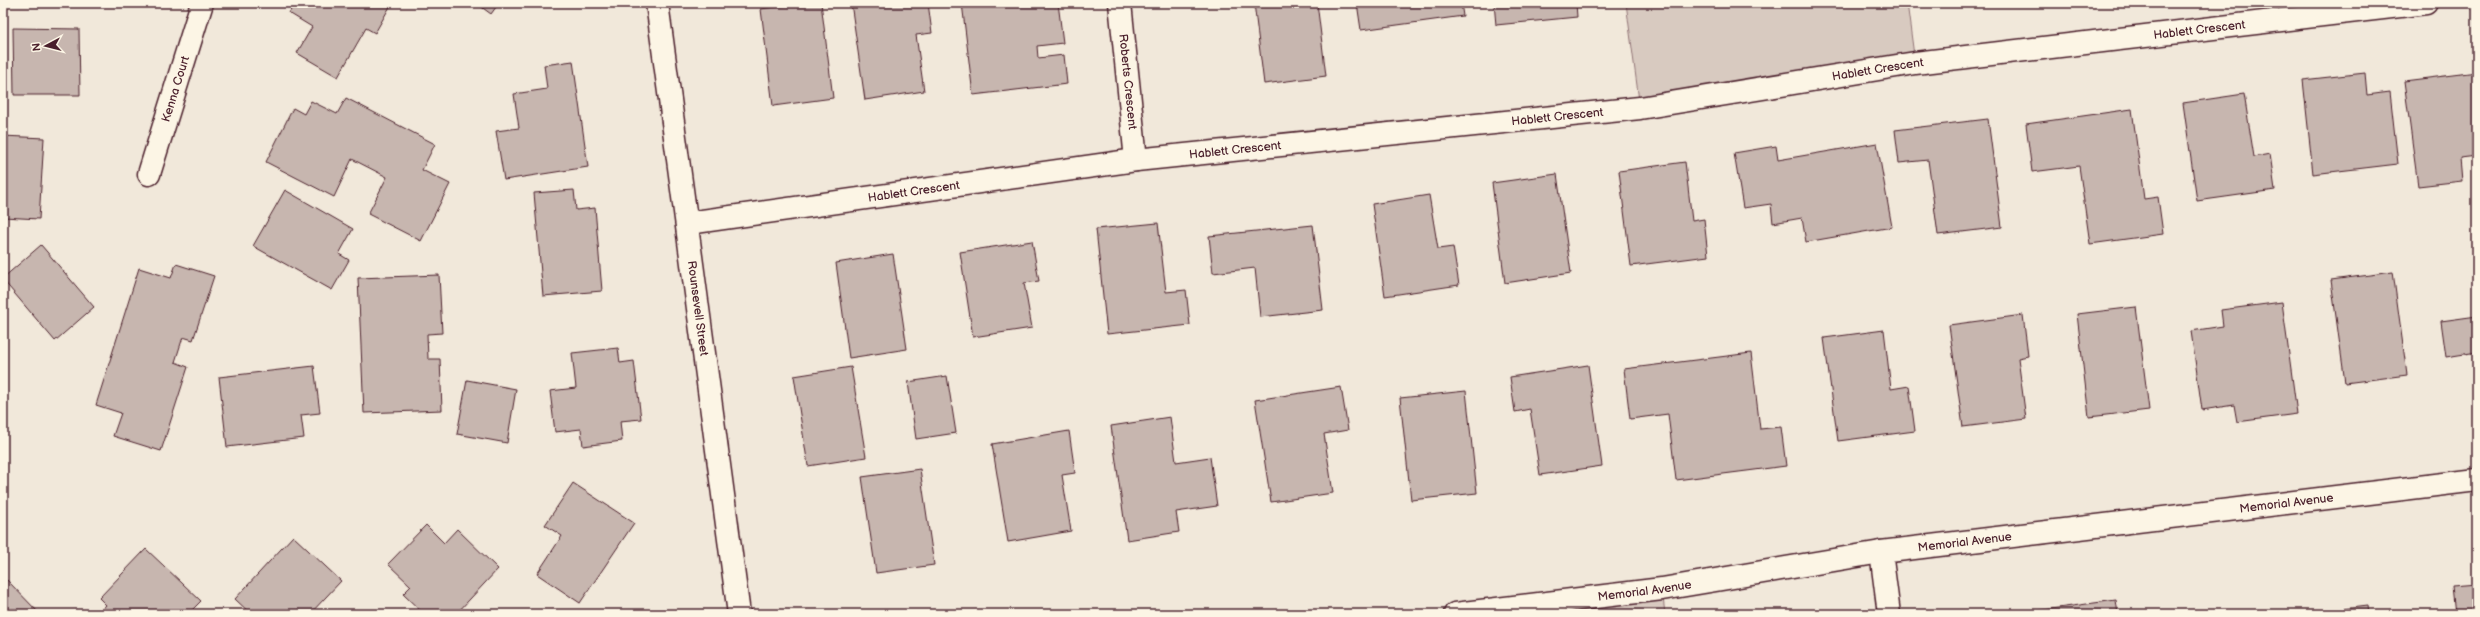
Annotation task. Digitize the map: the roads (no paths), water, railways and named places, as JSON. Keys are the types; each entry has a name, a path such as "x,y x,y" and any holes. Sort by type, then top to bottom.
{"street":[{"name":"Kenna Court","path":"149,174 202,3"},
{"name":"Rounsevell Street","path":"657,3 688,223 739,614"},
{"name":"Roberts Crescent","path":"1120,3 1136,160"},
{"name":"Hablett Crescent","path":"688,223 1136,160 1640,108 1915,63 2426,3"},
{"name":"Memorial Avenue","path":"1454,614 1662,589 1881,552 2477,480"},
{"path":"1881,552 1889,614"}]}
